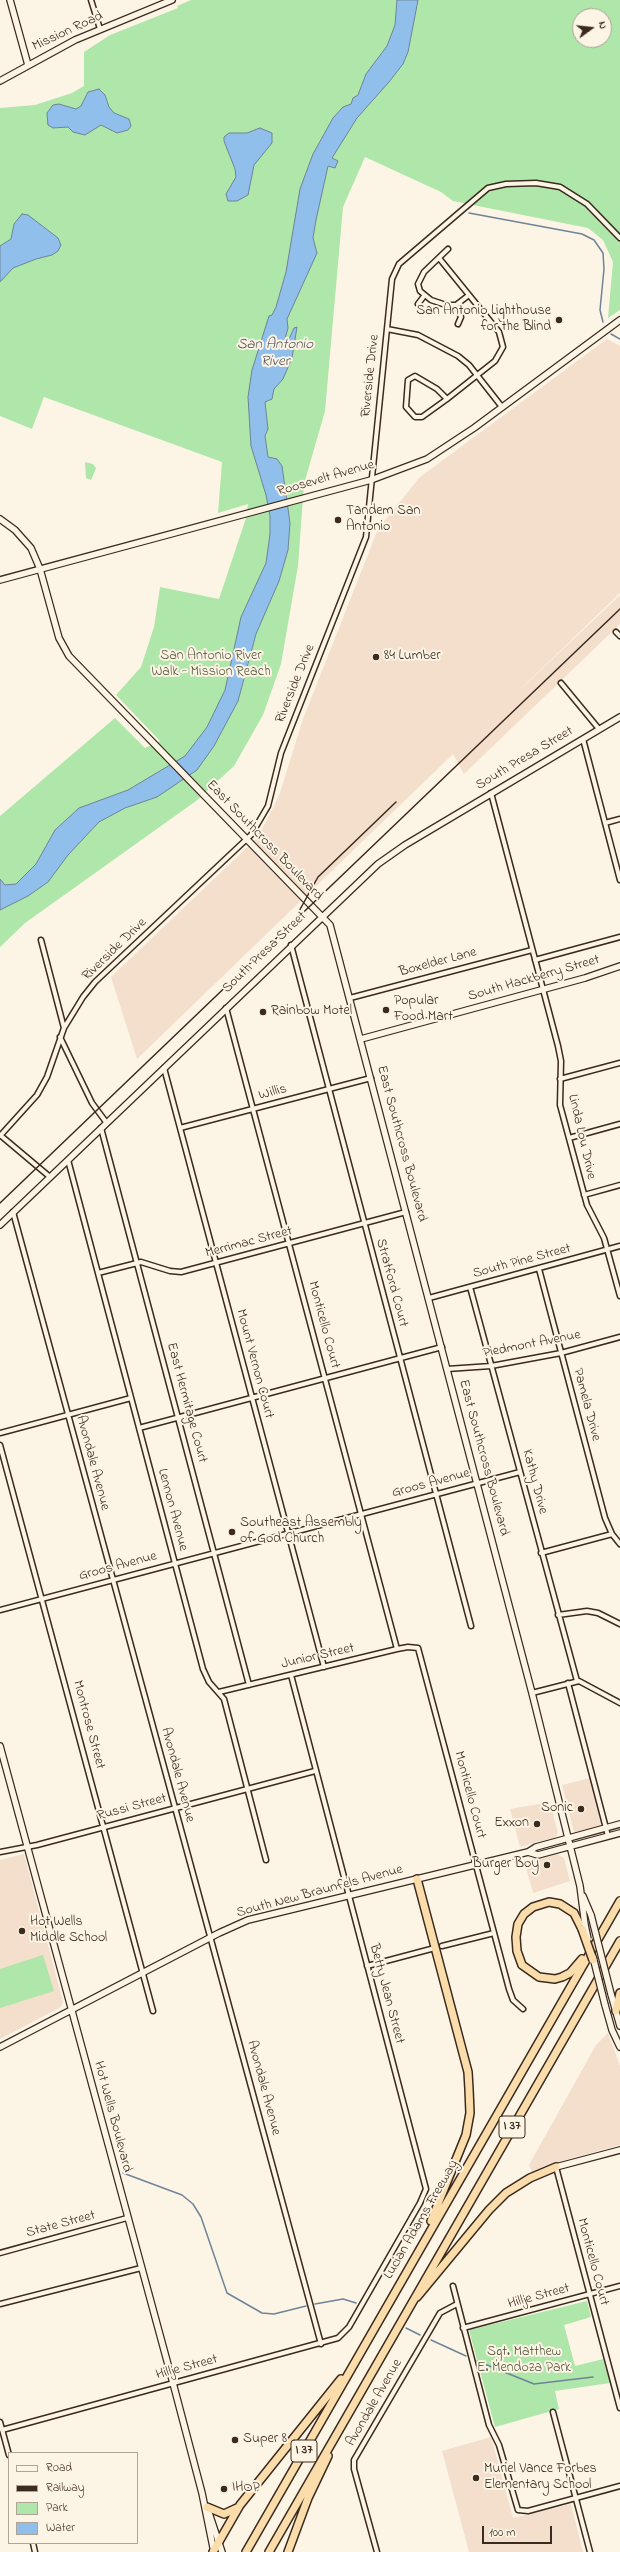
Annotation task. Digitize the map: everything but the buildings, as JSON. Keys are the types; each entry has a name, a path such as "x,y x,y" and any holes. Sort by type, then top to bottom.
{"highway":[{"path":"401,2282 450,2180 466,2135 470,2113 468,2072 417,1879"},
{"name":"Lucian Adams Freeway","path":"246,2552 620,1901"},
{"path":"594,1960 584,1927 574,1913 560,1904 549,1902 533,1907 521,1918 516,1930 517,1951 522,1965 534,1975 546,1979 555,1979 570,1973 611,1917"},
{"name":"I 37","path":"269,2552 405,2312 620,1941"},
{"path":"616,2011 620,1993"},
{"path":"405,2312 489,2210 506,2193 530,2178 556,2167"},
{"path":"213,2551 240,2505 305,2426 362,2350"},
{"path":"288,2552 308,2498 359,2394"},
{"path":"207,2507 224,2514 230,2513 240,2505"}],"main road":[{"path":"10,0 28,65"},
{"name":"Mission Road","path":"0,80 100,29 169,1"},
{"name":"Roosevelt Avenue","path":"0,580 177,531 371,480 427,459 502,407 620,320"},
{"name":"East Southcross Boulevard","path":"0,519 26,542 40,569 63,647 202,796 321,916 332,931 478,1483 532,1692 567,1838 580,1886 591,1915 620,2026"},
{"name":"South Presa Street","path":"0,1225 361,878 393,852 620,717"},
{"name":"South Hackberry Street","path":"361,1039 543,990 620,966"},
{"name":"Hot Wells Boulevard","path":"0,1746 173,2383 202,2493 213,2551"},
{"name":"South New Braunfels Avenue","path":"0,2047 211,1937 256,1918 528,1852 536,1847 620,1824"},
{"name":"South New Braunfels Avenue","path":"528,1852 538,1855 620,1833"},
{"name":"East Southcross Boulevard","path":"580,1886 584,1927"},
{"path":"594,1960 612,2030 620,2047"},
{"path":"556,2167 620,2150"},
{"name":"Hot Wells Boulevard","path":"202,2493 222,2552"}],"street":[{"path":"91,0 100,29"},
{"name":"Riverside Drive","path":"0,1135 38,1095 64,1028 73,1011 95,982 246,840 268,806 284,746 362,550 367,531 392,278 399,264 488,188 528,182 560,187 587,204 620,238"},
{"path":"448,249 419,279 419,289 424,296 441,304 456,305 469,295"},
{"path":"439,258 499,332 503,341 502,352 499,358 447,399 422,417 415,416 406,407 408,380 415,376 437,390 447,399"},
{"path":"418,304 424,296"},
{"path":"456,305 461,317 458,324"},
{"path":"386,329 404,330 432,340 458,356 477,375 502,407"},
{"path":"616,632 620,636"},
{"path":"561,683 599,729"},
{"path":"583,739 620,880"},
{"name":"Linda Lou Drive","path":"490,793 559,1049 560,1105 589,1211 603,1234 620,1296"},
{"path":"604,823 620,819"},
{"path":"535,960 620,937"},
{"path":"40,940 64,1028"},
{"name":"Stratford Court","path":"290,945 471,1626"},
{"name":"Boxelder Lane","path":"350,998 532,950"},
{"name":"Monticello Court","path":"226,1007 397,1649"},
{"path":"60,1037 92,1103 106,1122"},
{"path":"560,1079 620,1064"},
{"name":"Mount Vernon Court","path":"164,1067 324,1667"},
{"name":"Willis","path":"180,1128 371,1078"},
{"path":"569,1138 620,1124"},
{"name":"East Hermitage Court","path":"100,1128 179,1418 249,1685"},
{"path":"0,1135 50,1177"},
{"name":"Lennon Avenue","path":"68,1159 203,1669 209,1682 224,1699 266,1860"},
{"path":"584,1195 620,1185"},
{"name":"Avondale Avenue","path":"13,1212 321,2344"},
{"name":"Merrimac Street","path":"98,1273 137,1263 146,1263 175,1272 216,1264 406,1212"},
{"name":"South Pine Street","path":"429,1298 620,1246"},
{"name":"Pamela Drive","path":"539,1269 604,1518 612,1534 620,1544"},
{"name":"Kathy Drive","path":"470,1287 577,1681"},
{"name":"Piedmont Avenue","path":"447,1370 491,1366 561,1353 620,1337"},
{"path":"139,1428 442,1347"},
{"path":"0,1433 132,1398"},
{"name":"Montrose Street","path":"0,1445 154,2011"},
{"name":"Groos Avenue","path":"0,1610 520,1472"},
{"path":"541,1553 612,1534"},
{"path":"558,1615 587,1611 598,1613 620,1624"},
{"name":"Junior Street","path":"219,1692 397,1649 414,1647 420,1652"},
{"name":"Monticello Court","path":"420,1652 511,1996 523,2008"},
{"name":"Betty Jean Street","path":"291,1675 426,2189 420,2203 360,2306"},
{"path":"532,1692 577,1681 583,1682 620,1703"},
{"path":"568,1683 608,1836"},
{"name":"Russi Street","path":"0,1852 104,1827 315,1771"},
{"path":"442,1946 494,1932"},
{"path":"367,1966 431,1949"},
{"name":"Monticello Court","path":"556,2167 620,2408"},
{"name":"State Street","path":"0,2253 127,2218"},
{"path":"0,2304 141,2268"},
{"path":"453,2286 489,2425 499,2445 518,2510 528,2511 620,2486"},
{"name":"Hillje Street","path":"463,2328 620,2286"},
{"name":"Avondale Avenue","path":"377,2552 354,2469 354,2460 440,2313 457,2304"},
{"name":"Hillje Street","path":"2,2430 173,2383 331,2342 344,2334 360,2306"},
{"path":"554,2412 590,2552"},
{"path":"0,2422 8,2452"}],"shaded area":[{"path":"607,339 620,346 620,593 504,705 620,595 620,624 464,774 453,754 137,1059 111,977 258,837 279,796 303,719 378,529 420,477"},
{"path":"590,1778 601,1823 600,1826 574,1832 562,1785"},
{"path":"550,1802 558,1833 556,1837 520,1847 510,1809"},
{"name":"Hot Wells Middle School","path":"24,1854 63,2002 61,2007 0,2039 0,1860"},
{"path":"557,1854 564,1858 570,1881 533,1893 524,1860"},
{"path":"608,2033 620,2066 620,2145 544,2166 532,2172 529,2165 596,2045"},
{"name":"Muriel Vance Forbes Elementary School","path":"491,2437 513,2518 571,2504 583,2552 469,2552 442,2451"}],"green space":[{"name":"San Antonio River Walk - Mission Reach","path":"191,0 620,0 620,310 608,318 613,262 603,240 588,228 453,201 441,192 365,157 343,207 325,411 304,484 298,566 281,664 263,715 234,766 196,801 25,923 0,947 0,816 115,718 145,748 160,741 116,695 141,667 154,627 160,587 219,599 246,518 248,504 218,513 222,462 44,397 32,429 0,416 0,108 35,105 72,93 84,86 84,52 110,35 178,8 177,6"},
{"path":"85,462 93,464 96,468 91,480 86,478"},
{"path":"43,1955 54,1991 0,2008 0,1969"},
{"name":"Sgt. Matthew E. Mendoza Park","path":"587,2301 591,2317 564,2325 575,2366 603,2359 610,2383 555,2391 559,2409 495,2427 469,2330"}],"water":[{"name":"San Antonio River","path":"397,0 418,0 408,52 403,64 357,118 332,158 338,161 335,168 328,166 313,238 317,253 287,319 288,328 285,339 289,339 294,328 297,327 292,358 283,379 274,389 272,399 265,402 268,429 265,436 268,457 277,459 282,466 290,523 288,550 279,581 256,634 238,701 214,746 197,770 157,797 125,808 99,822 68,855 48,882 28,896 0,910 0,879 5,885 16,884 36,864 55,830 79,808 128,790 185,756 207,727 225,690 241,617 266,563 270,534 270,516 266,495 251,446 248,397 252,370 269,316 272,315 276,307 286,272 300,189 313,154 333,118 343,107 351,104 353,98 358,95 366,74 387,46 395,25"},
{"path":"99,89 105,95 109,107 114,113 129,119 131,126 128,130 117,133 101,125 85,135 73,132 68,127 53,128 48,125 47,113 53,105 59,104 76,109 81,106 88,92"},
{"path":"260,128 272,133 272,143 254,165 248,195 237,201 228,201 226,194 236,177 235,169 224,141 224,137 229,133 247,133"},
{"path":"22,214 28,215 58,238 61,245 58,251 52,255 36,259 13,268 0,282 0,246 11,239 14,224"}],"waterway":[{"path":"469,213 582,234 594,240 603,253 604,269 600,310 603,322"},
{"path":"611,334 620,339"},
{"path":"123,2173 182,2195 193,2204 201,2217 227,2293 262,2313 274,2314 306,2306"},
{"path":"315,2304 343,2299 356,2303"},
{"path":"406,2328 420,2335"},
{"path":"431,2340 466,2356"},
{"path":"477,2361 534,2384 593,2377"}],"railway":[{"path":"0,1203 620,609"},
{"path":"298,913 318,877 396,802"}],"place":[{"name":"San Antonio Lighthouse for the Blind","path":"559,320"},
{"name":"Tandem San Antonio","path":"338,520"},
{"name":"84 Lumber","path":"376,657"},
{"name":"Popular Food Mart","path":"386,1010"},
{"name":"Rainbow Motel","path":"263,1012"},
{"name":"Southeast Assembly of God Church","path":"232,1532"},
{"name":"Sonic","path":"581,1809"},
{"name":"Exxon","path":"537,1824"},
{"name":"Burger Boy","path":"547,1865"},
{"name":"Hot Wells Middle School","path":"22,1931"},
{"name":"Super 8","path":"235,2440"},
{"name":"Muriel Vance Forbes Elementary School","path":"476,2478"},
{"name":"IHOP","path":"224,2489"}]}
